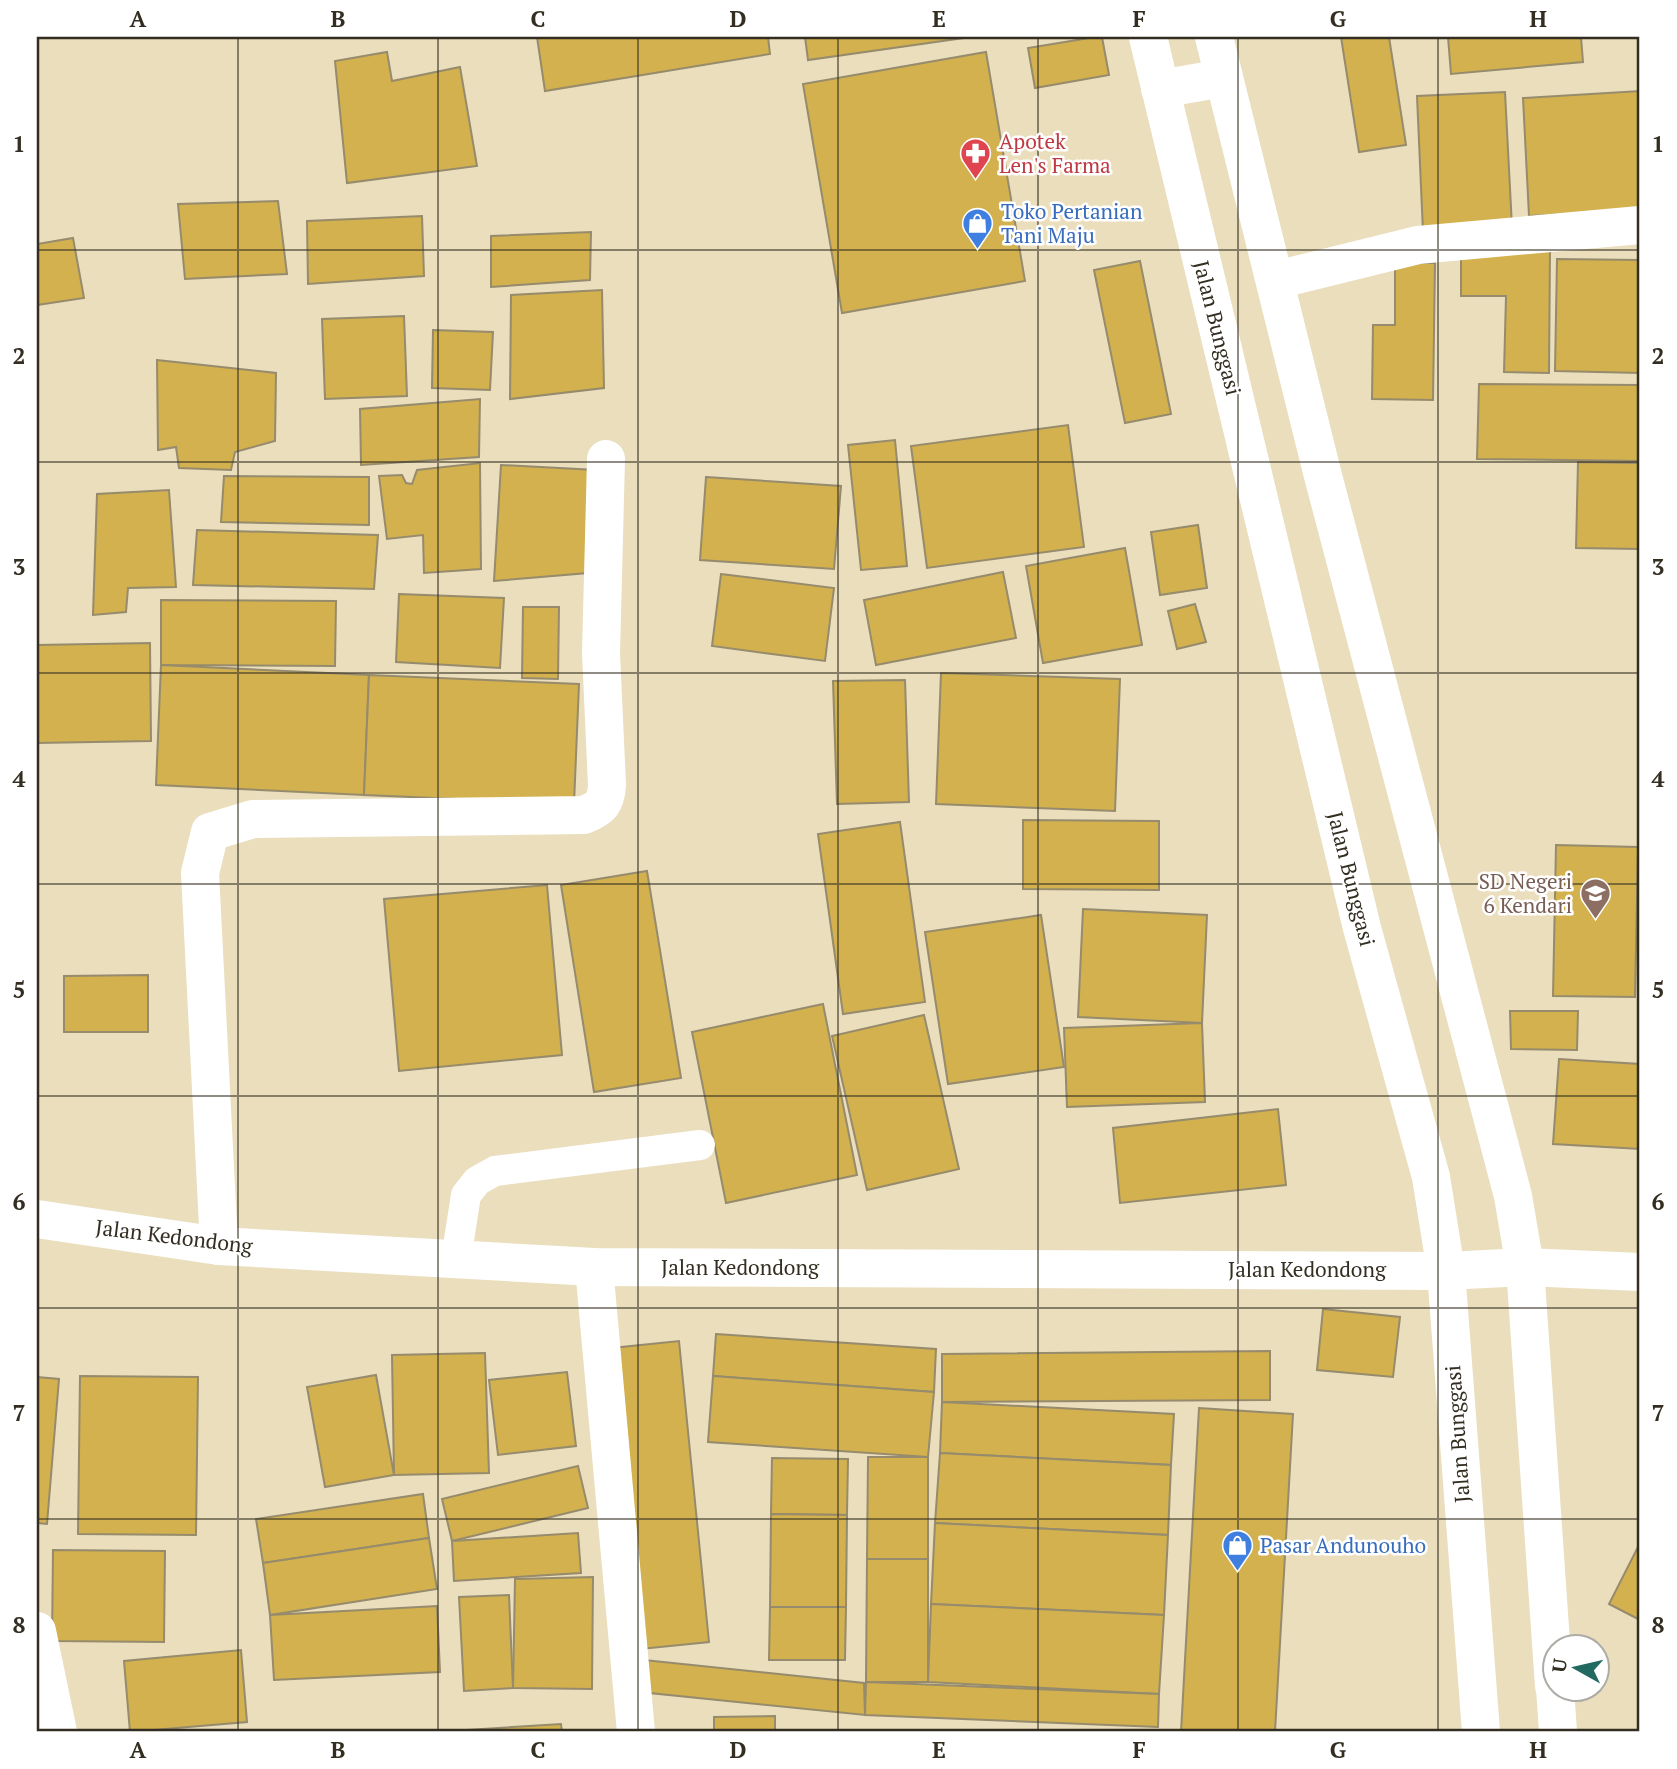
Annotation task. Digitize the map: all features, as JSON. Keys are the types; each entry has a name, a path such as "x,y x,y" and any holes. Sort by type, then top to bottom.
{"main road":[{"name":"Jalan Bunggasi","path":"1148,37 1362,928 1431,1177 1446,1271 1481,1732"},
{"path":"1214,37 1322,472 1513,1196 1525,1267 1551,1632"},
{"path":"1160,89 1223,78"},
{"path":"1276,280 1418,245 1640,225"},
{"path":"219,1245 200,873 210,832 253,820 584,815 598,809 606,801 607,785 601,653 606,459"},
{"name":"Jalan Kedondong","path":"37,1219 219,1245 594,1267 1446,1271 1525,1267 1640,1272"},
{"path":"594,1267 636,1732"},
{"path":"37,1631 58,1732"},
{"path":"1556,1702 1558,1732"}],"lane":[{"path":"456,1259 467,1195 477,1181 495,1171 700,1145"}],"building":[{"path":"537,37 768,37 770,54 545,91"},
{"path":"805,37 971,37 808,60"},
{"path":"1102,37 1109,75 1035,88 1028,48"},
{"path":"1341,37 1389,37 1406,145 1359,152"},
{"path":"1448,37 1581,37 1583,62 1451,74"},
{"path":"387,52 392,81 460,67 477,166 347,183 335,61"},
{"path":"986,52 1025,281 842,313 803,84"},
{"path":"1640,91 1640,210 1529,216 1523,98"},
{"path":"1505,92 1512,227 1423,232 1417,96"},
{"path":"278,201 287,274 185,279 178,204"},
{"path":"422,216 424,276 308,284 307,221"},
{"path":"591,232 590,280 491,287 491,236"},
{"path":"73,238 84,298 37,305 37,244"},
{"path":"1461,251 1550,251 1549,373 1504,372 1506,296 1461,296"},
{"path":"1557,259 1640,260 1640,373 1555,371"},
{"path":"1140,261 1171,414 1125,423 1094,270"},
{"path":"1395,263 1435,263 1433,400 1372,399 1373,325 1395,325"},
{"path":"602,290 604,388 510,399 511,295"},
{"path":"404,316 407,396 325,399 322,319"},
{"path":"433,330 493,332 490,390 432,388"},
{"path":"157,360 276,373 275,441 235,452 231,470 179,468 176,447 158,450"},
{"path":"1479,384 1640,385 1640,461 1477,459"},
{"path":"480,399 479,457 361,465 360,409"},
{"path":"1068,425 1084,547 927,568 911,446"},
{"path":"895,440 907,566 861,570 848,445"},
{"path":"1578,462 1640,463 1640,549 1576,548"},
{"path":"480,463 481,569 424,573 423,535 387,539 379,476 402,475 406,483 412,484 417,470"},
{"path":"501,465 596,470 588,573 494,581"},
{"path":"224,476 369,477 369,525 221,522"},
{"path":"706,477 841,486 834,569 700,560"},
{"path":"169,490 176,587 128,588 126,612 93,615 97,494"},
{"path":"1198,525 1207,588 1160,595 1151,532"},
{"path":"197,530 378,535 374,589 193,585"},
{"path":"1125,548 1142,645 1043,663 1026,566"},
{"path":"1003,572 1016,638 876,665 864,600"},
{"path":"721,574 834,588 825,661 712,646"},
{"path":"399,594 504,598 500,668 396,662"},
{"path":"161,600 336,601 335,666 161,665"},
{"path":"1195,604 1206,642 1177,649 1168,611"},
{"path":"523,607 559,607 558,679 522,678"},
{"path":"150,643 151,741 37,743 37,645"},
{"path":"161,665 369,675 364,795 156,785"},
{"path":"941,673 1120,679 1115,811 936,804"},
{"path":"369,675 579,684 574,804 364,795"},
{"path":"905,680 909,802 837,804 833,681"},
{"path":"1023,820 1159,821 1159,890 1023,889"},
{"path":"900,822 925,1002 843,1014 818,834"},
{"name":"SD Negeri 6 Kendari","path":"1556,845 1638,847 1635,997 1553,996"},
{"path":"647,871 681,1078 594,1092 561,885"},
{"path":"547,885 562,1055 399,1071 384,899"},
{"path":"1083,909 1207,915 1202,1023 1078,1017"},
{"path":"1041,915 1064,1067 948,1084 925,932"},
{"path":"148,975 148,1032 64,1032 64,976"},
{"path":"823,1004 857,1175 726,1203 692,1032"},
{"path":"1510,1011 1578,1011 1577,1050 1511,1049"},
{"path":"924,1015 959,1169 867,1190 832,1036"},
{"path":"1202,1023 1205,1102 1067,1107 1064,1028"},
{"path":"1559,1059 1640,1064 1640,1149 1553,1144"},
{"path":"1278,1109 1286,1185 1120,1203 1113,1128"},
{"path":"1323,1309 1400,1317 1393,1377 1317,1370"},
{"path":"716,1334 936,1349 934,1392 713,1376"},
{"path":"679,1341 709,1642 641,1649 612,1348"},
{"path":"1270,1351 1270,1400 942,1402 942,1354"},
{"path":"485,1353 489,1473 394,1475 392,1355"},
{"path":"567,1372 576,1446 498,1455 489,1380"},
{"path":"376,1375 394,1475 325,1487 307,1387"},
{"path":"80,1376 198,1377 196,1535 78,1534"},
{"path":"713,1376 934,1392 928,1457 708,1442"},
{"path":"37,1377 59,1379 47,1524 37,1523"},
{"path":"942,1402 1174,1414 1171,1465 940,1453"},
{"name":"Pasar Andunouho","path":"1199,1408 1293,1414 1275,1732 1181,1732"},
{"path":"940,1453 1171,1465 1168,1535 935,1523"},
{"path":"868,1457 928,1457 928,1559 867,1559"},
{"path":"772,1458 848,1459 847,1515 771,1514"},
{"path":"578,1466 588,1508 452,1541 442,1499"},
{"path":"423,1494 429,1538 263,1563 256,1519"},
{"path":"771,1514 847,1515 846,1607 770,1607"},
{"path":"935,1523 1168,1535 1164,1615 931,1604"},
{"path":"578,1533 581,1573 454,1581 452,1541"},
{"path":"429,1538 437,1589 270,1615 263,1563"},
{"path":"1640,1543 1640,1620 1609,1604"},
{"path":"53,1550 165,1551 164,1642 52,1641"},
{"path":"867,1559 928,1559 928,1682 866,1682"},
{"path":"593,1577 592,1689 513,1688 515,1579"},
{"path":"509,1595 513,1688 464,1691 459,1597"},
{"path":"931,1604 1164,1615 1159,1694 928,1682"},
{"path":"437,1606 440,1672 274,1680 270,1615"},
{"path":"770,1607 846,1607 845,1660 769,1660"},
{"path":"241,1650 247,1722 130,1732 124,1661"},
{"path":"644,1660 864,1683 865,1715 640,1692"},
{"path":"866,1682 1159,1694 1158,1727 865,1715"},
{"path":"775,1716 775,1732 714,1732 714,1717"},
{"path":"561,1724 562,1732 435,1732"}],"place":[{"name":"Apotek Len's Farma","path":"976,181"},
{"name":"Toko Pertanian Tani Maju","path":"978,251"},
{"name":"SD Negeri 6 Kendari","path":"1595,921"},
{"name":"Pasar Andunouho","path":"1237,1573"}]}
